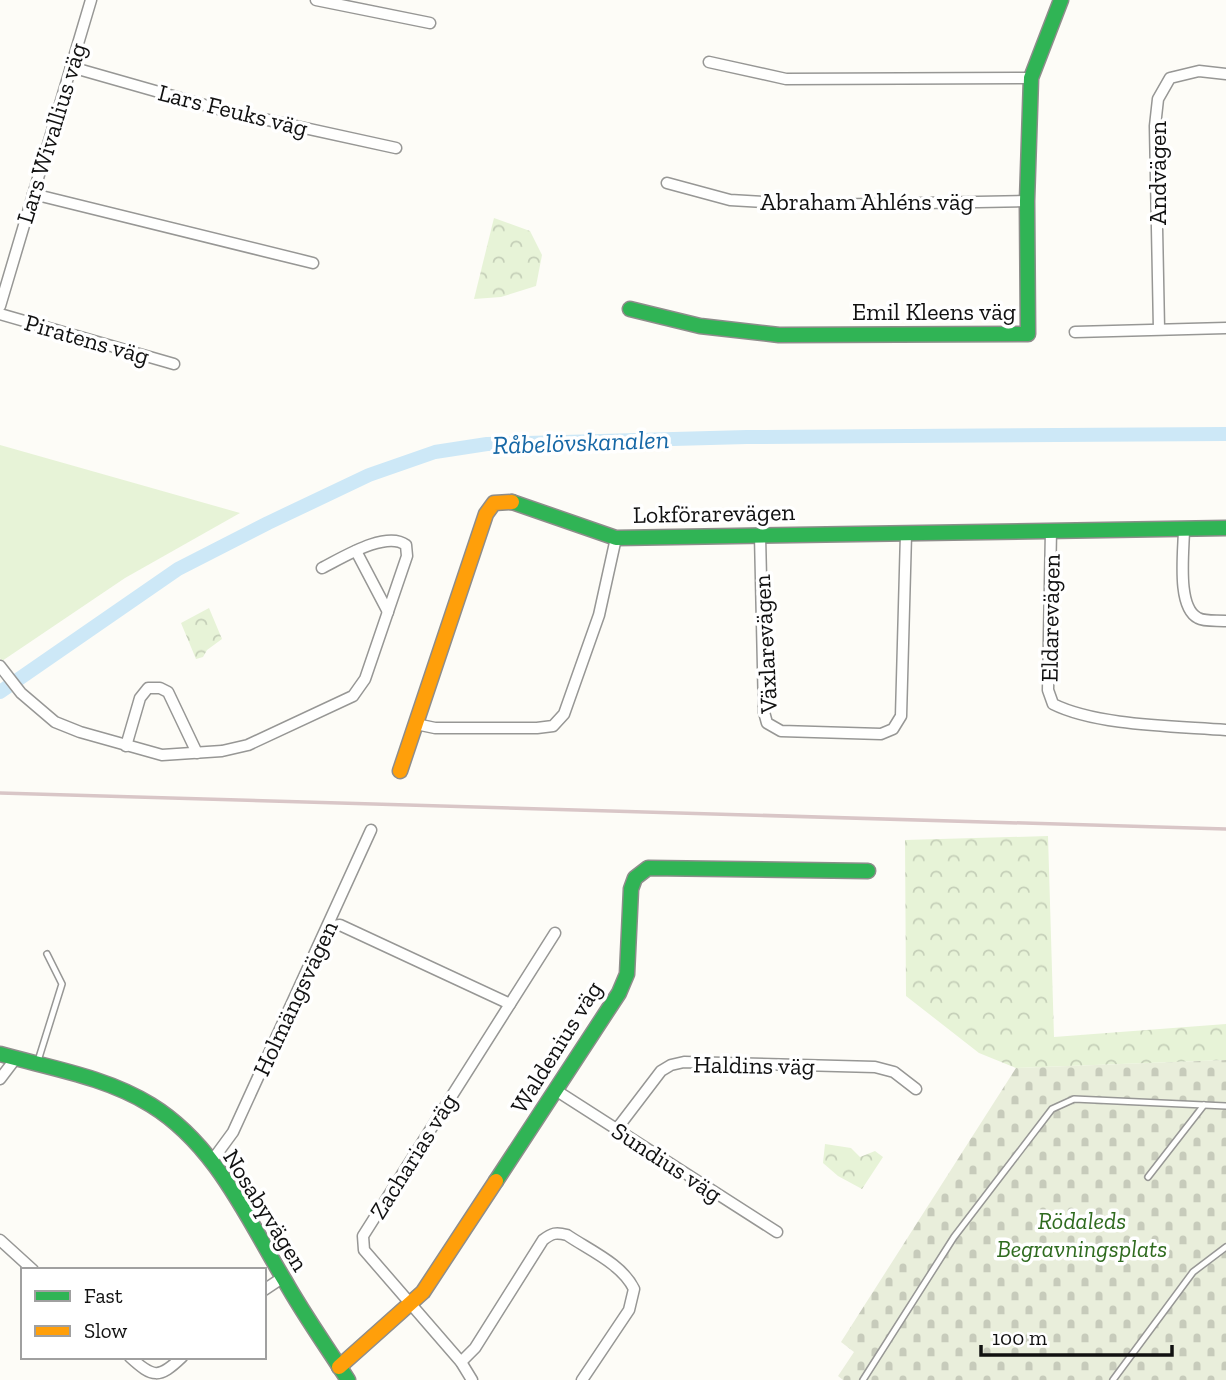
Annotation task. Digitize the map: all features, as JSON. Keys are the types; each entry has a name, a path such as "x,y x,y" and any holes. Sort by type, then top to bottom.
{"street":[{"name":"Lars Wivallius väg","path":"0,306 91,0"},
{"path":"316,0 430,23"},
{"name":"Emil Kleens väg","path":"629,309 700,326 779,335 1028,334 1027,201 1031,78 1061,0"},
{"path":"709,62 786,79 1031,78"},
{"name":"Lars Feuks väg","path":"71,67 222,110 396,148"},
{"name":"Andvägen","path":"1159,329 1155,126 1158,99 1170,78 1199,71 1226,74"},
{"name":"Abraham Ahléns väg","path":"667,183 730,200 816,205 1027,201"},
{"path":"33,194 313,263"},
{"name":"Piratens väg","path":"0,314 174,364"},
{"path":"1076,332 1226,328"},
{"name":"Lokförarevägen","path":"400,771 486,514 494,503 517,502 615,538 1226,528"},
{"path":"1184,528 1184,595 1189,610 1199,619 1226,621"},
{"name":"Eldarevägen","path":"1051,530 1048,690 1053,704 1071,713 1113,720 1226,730"},
{"name":"Växlarevägen","path":"760,535 766,723 781,731 881,734 893,729 901,716 906,534"},
{"path":"415,724 435,728 553,726 564,714 599,615 615,538"},
{"path":"0,666 21,693 55,722 80,732 162,755 222,751 248,745 353,696 365,679 407,555 406,545 399,540 386,539 322,568"},
{"path":"356,551 388,612"},
{"path":"126,746 140,698 148,688 160,688 168,692 197,753"},
{"name":"Holmängsvägen","path":"211,1162 233,1132 371,830"},
{"name":"Waldenius väg","path":"339,1367 423,1292 619,993 627,974 631,889 635,878 648,868 868,871"},
{"path":"328,927 340,925 510,1004"},
{"name":"Zacharias väg","path":"472,1380 461,1362 364,1250 363,1236 555,933"},
{"name":"Nosabyvägen","path":"0,1054 91,1079 152,1105 181,1129 211,1162 233,1193 282,1278 348,1380"},
{"path":"0,1079 16,1058"},
{"name":"Haldins väg","path":"616,1130 661,1071 684,1062 875,1067 894,1072 916,1089"},
{"name":"Sundius väg","path":"557,1091 777,1232"},
{"path":"461,1362 475,1348 543,1240 552,1233 558,1233 567,1235 620,1270 634,1289 629,1310 582,1380"},
{"path":"0,1240 31,1268"},
{"path":"266,1289 282,1278"},
{"path":"132,1359 145,1371 161,1374 180,1359"}],"lane":[{"path":"37,1064 62,984 47,954"},
{"path":"863,1380 954,1237 1052,1109 1074,1098 1226,1106"},
{"path":"1148,1177 1204,1105"},
{"path":"1113,1380 1193,1272 1226,1247"}],"green space":[{"path":"494,218 530,231 542,255 536,286 501,297 474,299"},
{"path":"0,445 240,513 125,578 2,661"},
{"path":"209,608 222,639 207,650 203,657 196,659 181,623"},
{"path":"1048,836 1054,1037 1226,1024 1226,1060 1016,1068 979,1053 906,996 905,840"},
{"name":"Rödaleds Begravningsplats","path":"1226,1060 1226,1380 843,1380 838,1376 854,1352 841,1342 1016,1068"},
{"path":"825,1144 851,1148 860,1157 875,1151 883,1157 862,1189 838,1176 823,1163"}],"waterway":[{"name":"Råbelövskanalen","path":"0,692 178,569 369,475 435,452 487,444 747,437 1226,434"}],"railway":[{"path":"0,793 1226,829"}],"traffic: fast":[{"path":"630,309 700,326 779,335 1028,334 1027,201 1031,78 1061,0"},
{"path":"512,502 616,538 1226,528"},
{"path":"496,1181 619,993 627,974 631,889 635,878 648,868 868,871"},
{"path":"0,1054 115,1087 134,1095 174,1121 194,1141 228,1184 300,1306 348,1380"}],"traffic: slow":[{"path":"400,771 486,514 494,503 512,502"},
{"path":"339,1367 423,1292 496,1181"}]}
